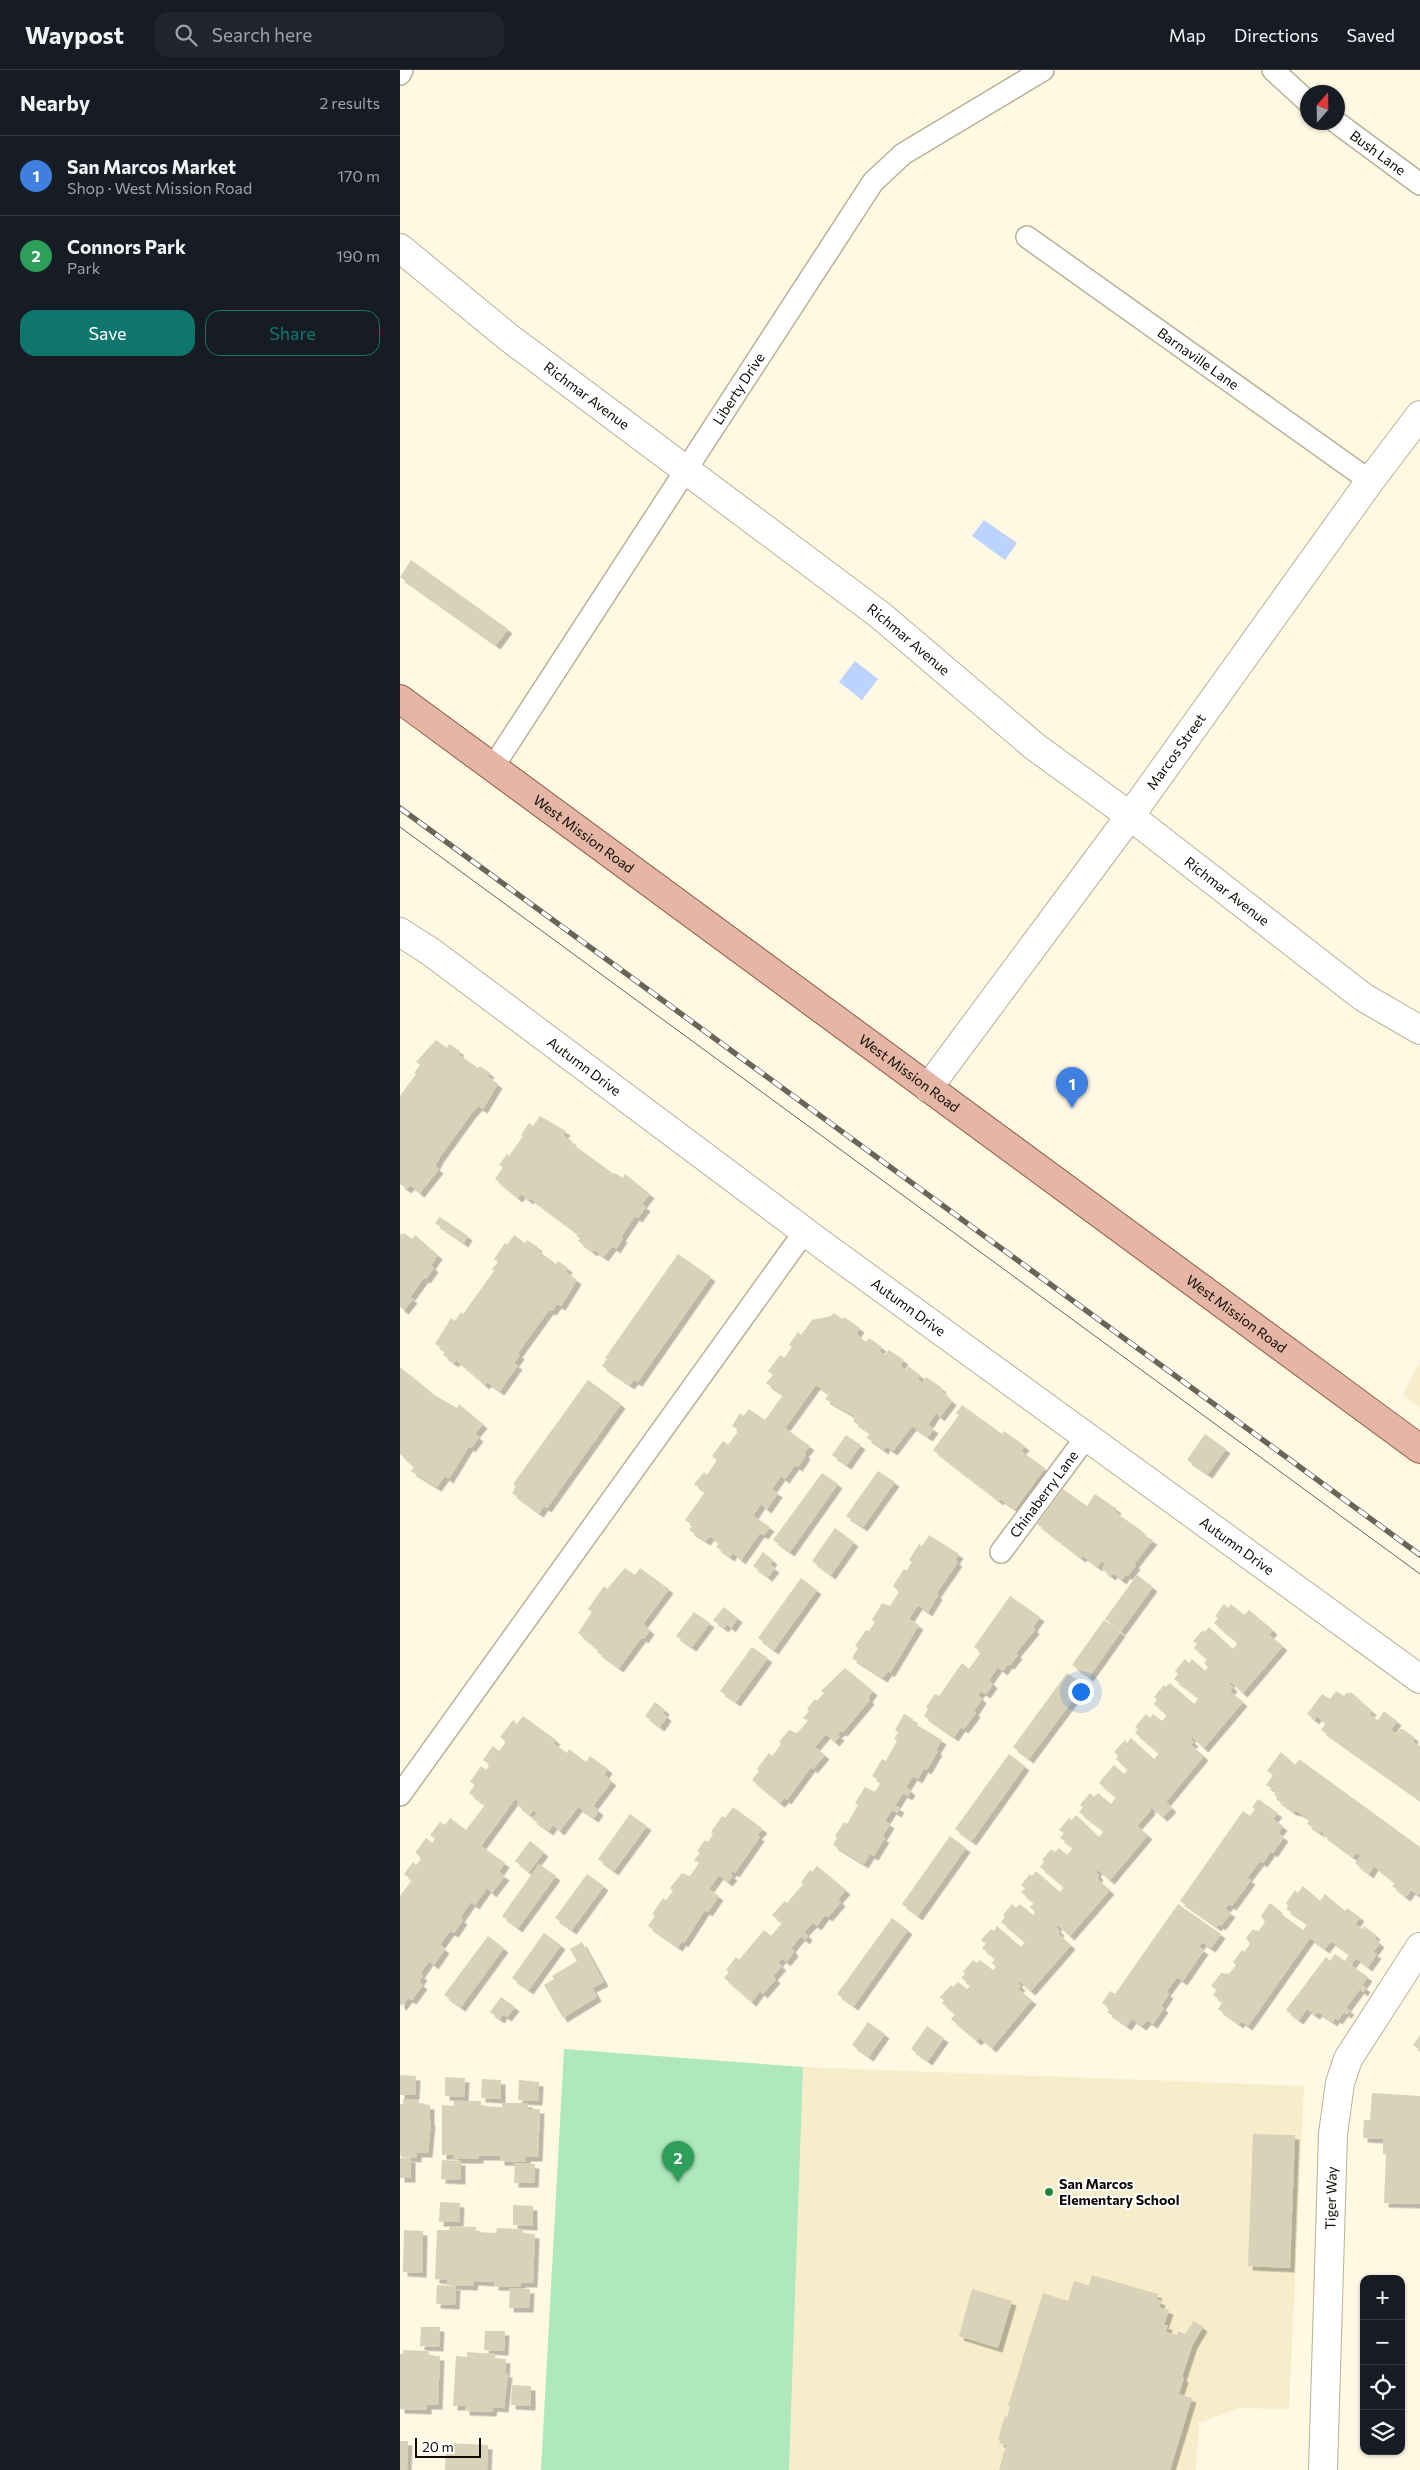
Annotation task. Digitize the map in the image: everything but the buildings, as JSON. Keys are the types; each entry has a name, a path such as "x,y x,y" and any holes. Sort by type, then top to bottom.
{"main road":[{"name":"West Mission Road","path":"400,699 1420,1449"}],"street":[{"path":"400,74 402,70"},
{"name":"Liberty Drive","path":"493,767 873,182 903,154 1043,70"},
{"path":"1273,70 1300,95"},
{"name":"Bush Lane","path":"1345,129 1420,184"},
{"name":"Barnaville Lane","path":"1027,237 1370,481"},
{"name":"Richmar Avenue","path":"400,248 508,336 880,615 1034,746 1130,816 1363,997 1420,1030"},
{"name":"Marcos Street","path":"928,1088 1130,816 1370,481 1420,415"},
{"name":"Autumn Drive","path":"400,932 438,958 805,1231 1420,1680"},
{"path":"400,1794 805,1231"},
{"name":"Chinaberry Lane","path":"1001,1552 1087,1436"},
{"name":"Tiger Way","path":"1323,2470 1333,2134 1340,2083 1348,2059 1420,1947"}],"shaded area":[{"path":"1420,1360 1420,1408 1403,1395"},
{"name":"San Marcos Elementary School","path":"803,2067 1304,2086 1289,2409 1240,2408 1199,2423 1196,2470 789,2470"}],"green space":[{"path":"564,2049 803,2067 789,2470 541,2470"}],"water":[{"path":"984,520 1017,543 1005,560 972,536"},
{"path":"855,661 878,679 862,700 839,682"}],"tram line":[{"path":"400,827 1420,1574"}],"railway":[{"path":"400,808 1420,1555"}],"place":[{"name":"San Marcos Market","path":"1072,1108"},
{"name":"Connors Park","path":"678,2182"},
{"name":"San Marcos Elementary School","path":"1049,2192"}]}
